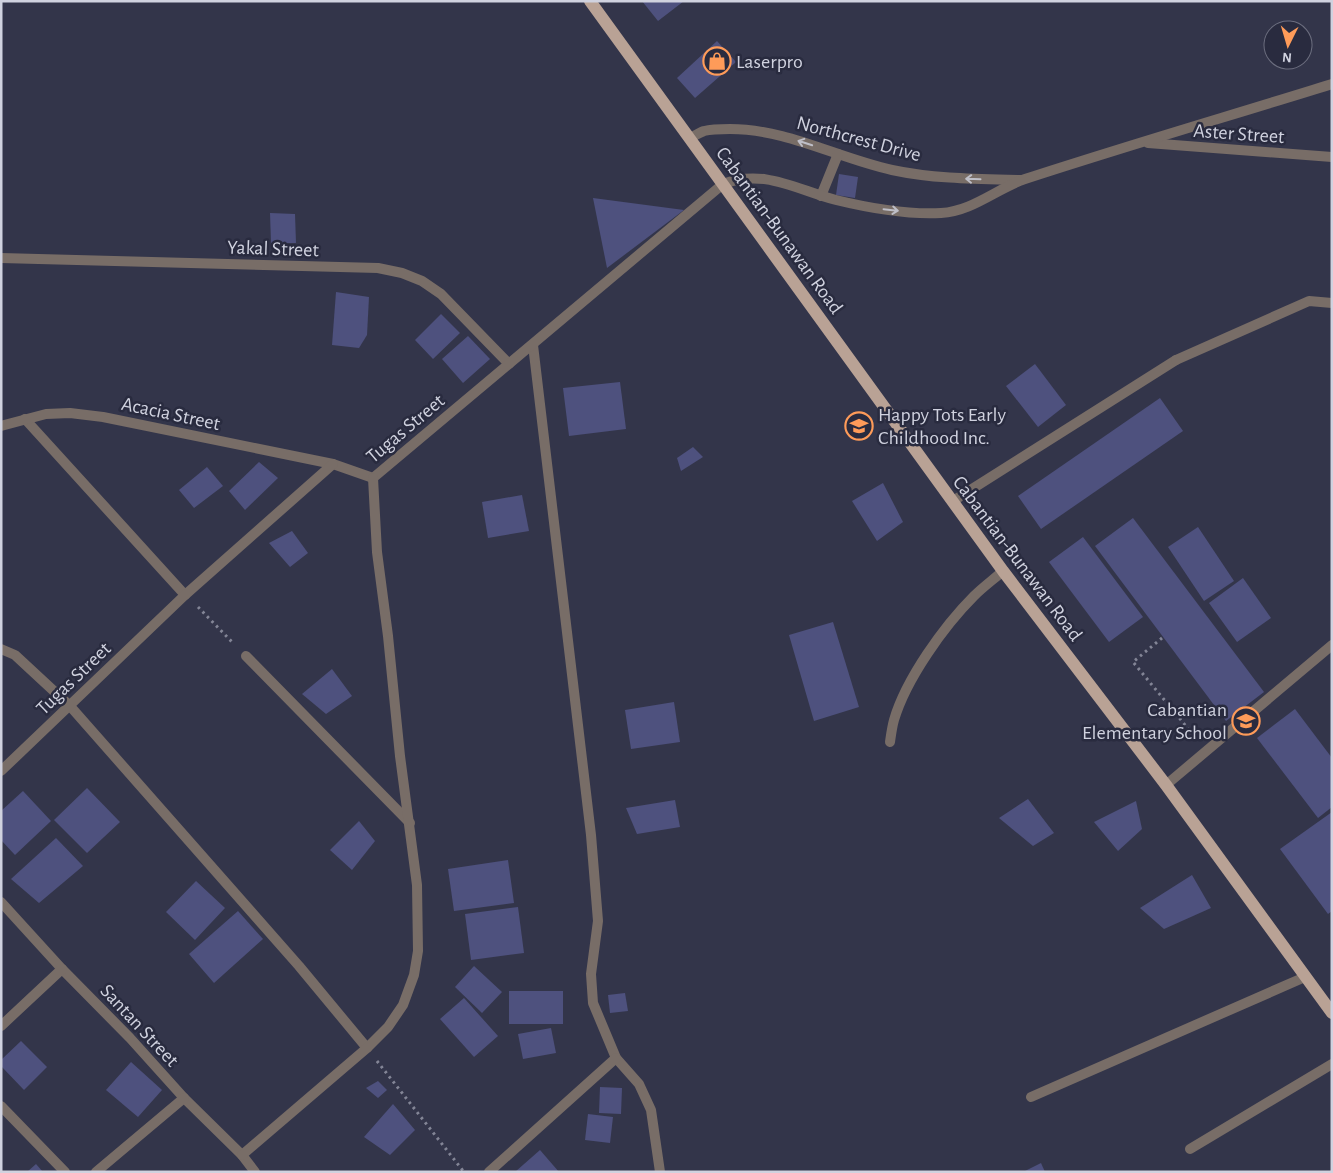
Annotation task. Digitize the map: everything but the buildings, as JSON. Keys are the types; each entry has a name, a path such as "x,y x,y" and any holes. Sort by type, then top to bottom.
{"main road":[{"name":"Cabantian-Bunawan Road","path":"590,1 1003,571 1166,784 1332,1013"}],"street":[{"name":"Northcrest Drive","path":"723,184 737,179 755,177 772,180 821,196 877,208 942,213 972,206 1022,180 1332,84"},
{"name":"Northcrest Drive","path":"690,138 705,131 722,128 739,129 785,136 892,170 963,178 1022,180"},
{"name":"Aster Street","path":"1143,143 1332,157"},
{"path":"821,196 838,154"},
{"name":"Tugas Street","path":"1,771 185,595 333,464 373,478 723,184"},
{"name":"Yakal Street","path":"1,258 378,268 402,273 422,281 441,294 509,364"},
{"path":"953,501 1176,360 1309,302 1332,303"},
{"path":"533,345 591,835 598,921 591,974 593,1003 616,1058 639,1084 651,1110 660,1172"},
{"name":"Acacia Street","path":"1,426 46,414 70,413 103,417 333,464"},
{"path":"25,419 185,595"},
{"path":"242,1156 367,1048 388,1027 403,1005 414,976 418,951 417,885 377,552 373,478"},
{"path":"890,742 894,720 903,696 922,664 958,614 974,596 1003,571"},
{"path":"1166,784 1332,645"},
{"path":"1,649 15,655 70,706 298,966 367,1048"},
{"path":"246,656 410,822"},
{"name":"Santan Street","path":"1,902 255,1172"},
{"path":"1,1026 62,969"},
{"path":"1031,1097 1305,977"},
{"path":"489,1172 616,1058"},
{"path":"1190,1149 1332,1064"},
{"path":"96,1172 184,1098"},
{"path":"1,1106 65,1172"}],"path":[{"path":"185,595 246,656"},
{"path":"1162,638 1133,662 1206,751"},
{"path":"367,1048 464,1172"}],"place":[{"name":"Laserpro","path":"717,61"},
{"name":"Happy Tots Early Childhood Inc.","path":"859,426"},
{"name":"Cabantian Elementary School","path":"1246,721"}]}
